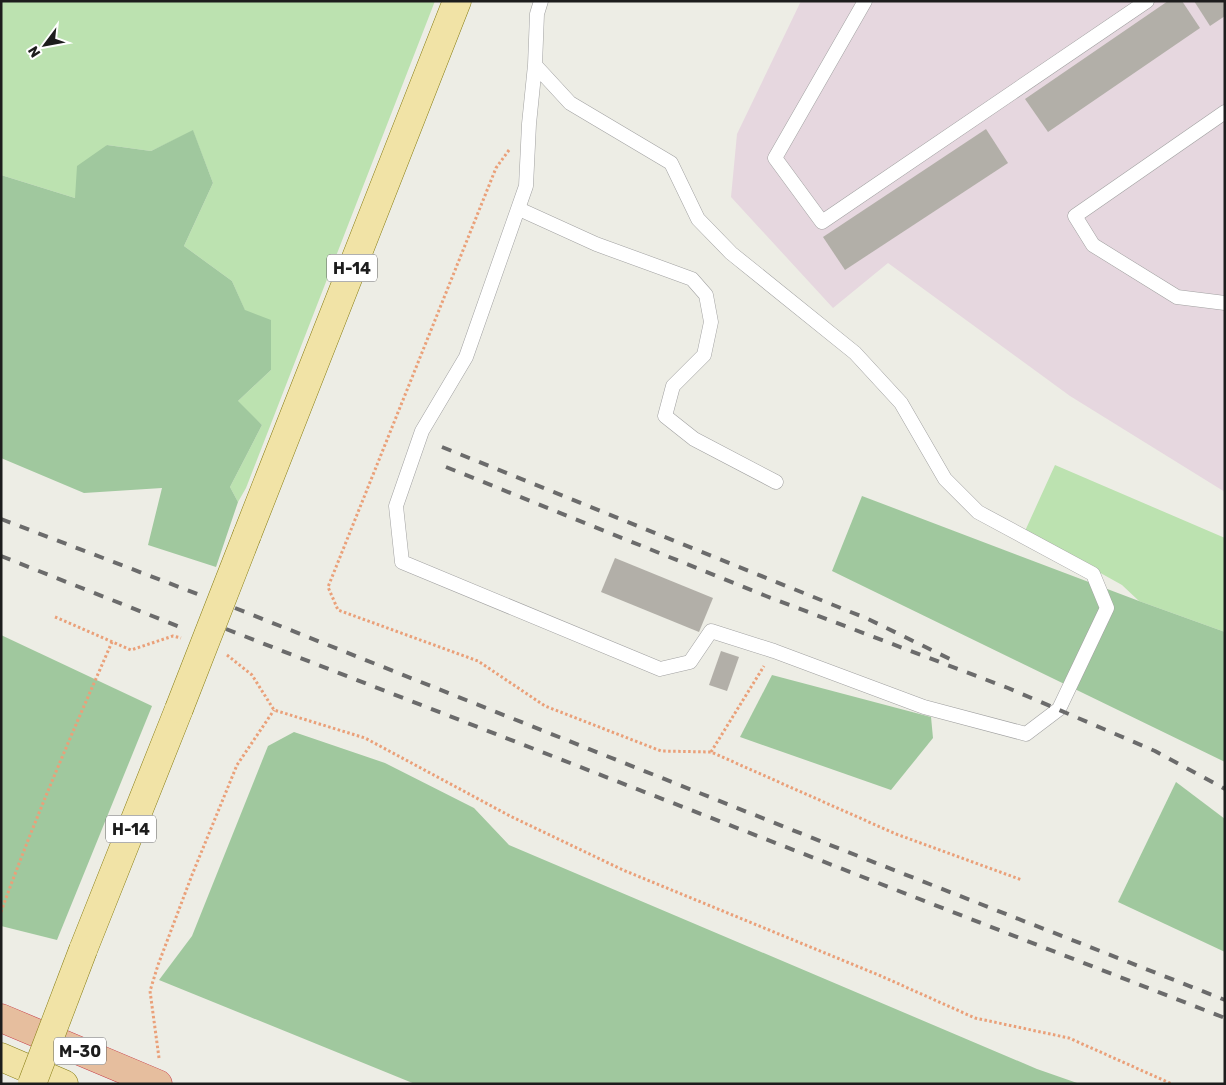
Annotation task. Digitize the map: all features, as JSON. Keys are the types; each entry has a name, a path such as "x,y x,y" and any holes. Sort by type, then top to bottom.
{"highway":[{"name":"М-30","path":"1,1018 159,1074"}],"main road":[{"name":"Н-14","path":"32,1084 457,1"},
{"path":"1,1057 64,1084"}],"lane":[{"path":"535,65 570,103 670,164 698,219 730,253 855,353 901,403 945,479 978,512 1093,574 1107,608 1059,709 1026,734 924,707 774,650 711,631 690,662 660,669 402,562 396,506 422,431 466,357 526,186 537,14 541,1"},
{"path":"865,1 775,158 822,222 1147,1"},
{"path":"1225,112 1075,216 1094,245 1177,297 1225,303"},
{"path":"518,209 596,244 692,279 706,295 711,322 704,355 673,386 665,416 694,439 776,482"}],"path":[{"path":"529,124 496,168 328,587 338,610 478,661 545,706 661,751 711,752 896,834 1022,880"},
{"path":"55,617 131,650 173,636 182,638"},
{"path":"1,912 71,736 112,642"},
{"path":"711,752 774,650"},
{"path":"225,653 252,675 274,710 365,738 510,816 623,870 881,976 974,1018 1069,1038 1172,1084"},
{"path":"159,1074 150,990 192,875 237,765 274,710"}],"shaded area":[{"path":"801,1 1225,1 1225,492 1070,396 888,263 833,308 731,197 737,134"}],"green space":[{"path":"1,1 435,1 246,488 238,502 230,487 262,425 237,402 271,370 232,281 184,246 213,183 193,131 151,151 107,145 75,198 1,175"},
{"path":"193,130 213,183 184,246 232,281 245,310 271,320 271,370 238,401 262,425 230,487 238,502 216,567 148,545 162,488 84,493 1,458 1,175 75,198 77,166 107,145 151,151"},
{"path":"1055,465 1225,538 1225,632 1139,601 1122,585 1025,531"},
{"path":"862,496 1225,632 1225,762 832,571"},
{"path":"1,635 152,706 57,940 1,926"},
{"path":"772,675 931,717 933,738 891,790 740,737"},
{"path":"294,732 385,763 474,808 509,845 1037,1069 1080,1084 415,1084 159,980 192,936 268,746"},
{"path":"1176,782 1225,819 1225,952 1118,902"}],"building":[{"path":"1168,1 1182,1 1200,28 1048,132 1025,99"},
{"path":"1194,1 1225,1 1225,16 1210,26"},
{"path":"986,129 1008,163 845,270 823,237"},
{"path":"615,558 713,598 699,632 601,592"},
{"path":"721,651 739,657 727,691 709,685"}],"railway":[{"path":"442,447 868,619 952,660"},
{"path":"446,467 766,596 1008,688 1155,751 1225,789"},
{"path":"1,519 200,595"},
{"path":"1,556 180,627"},
{"path":"235,608 1225,1000"},
{"path":"226,629 1225,1018"}]}
